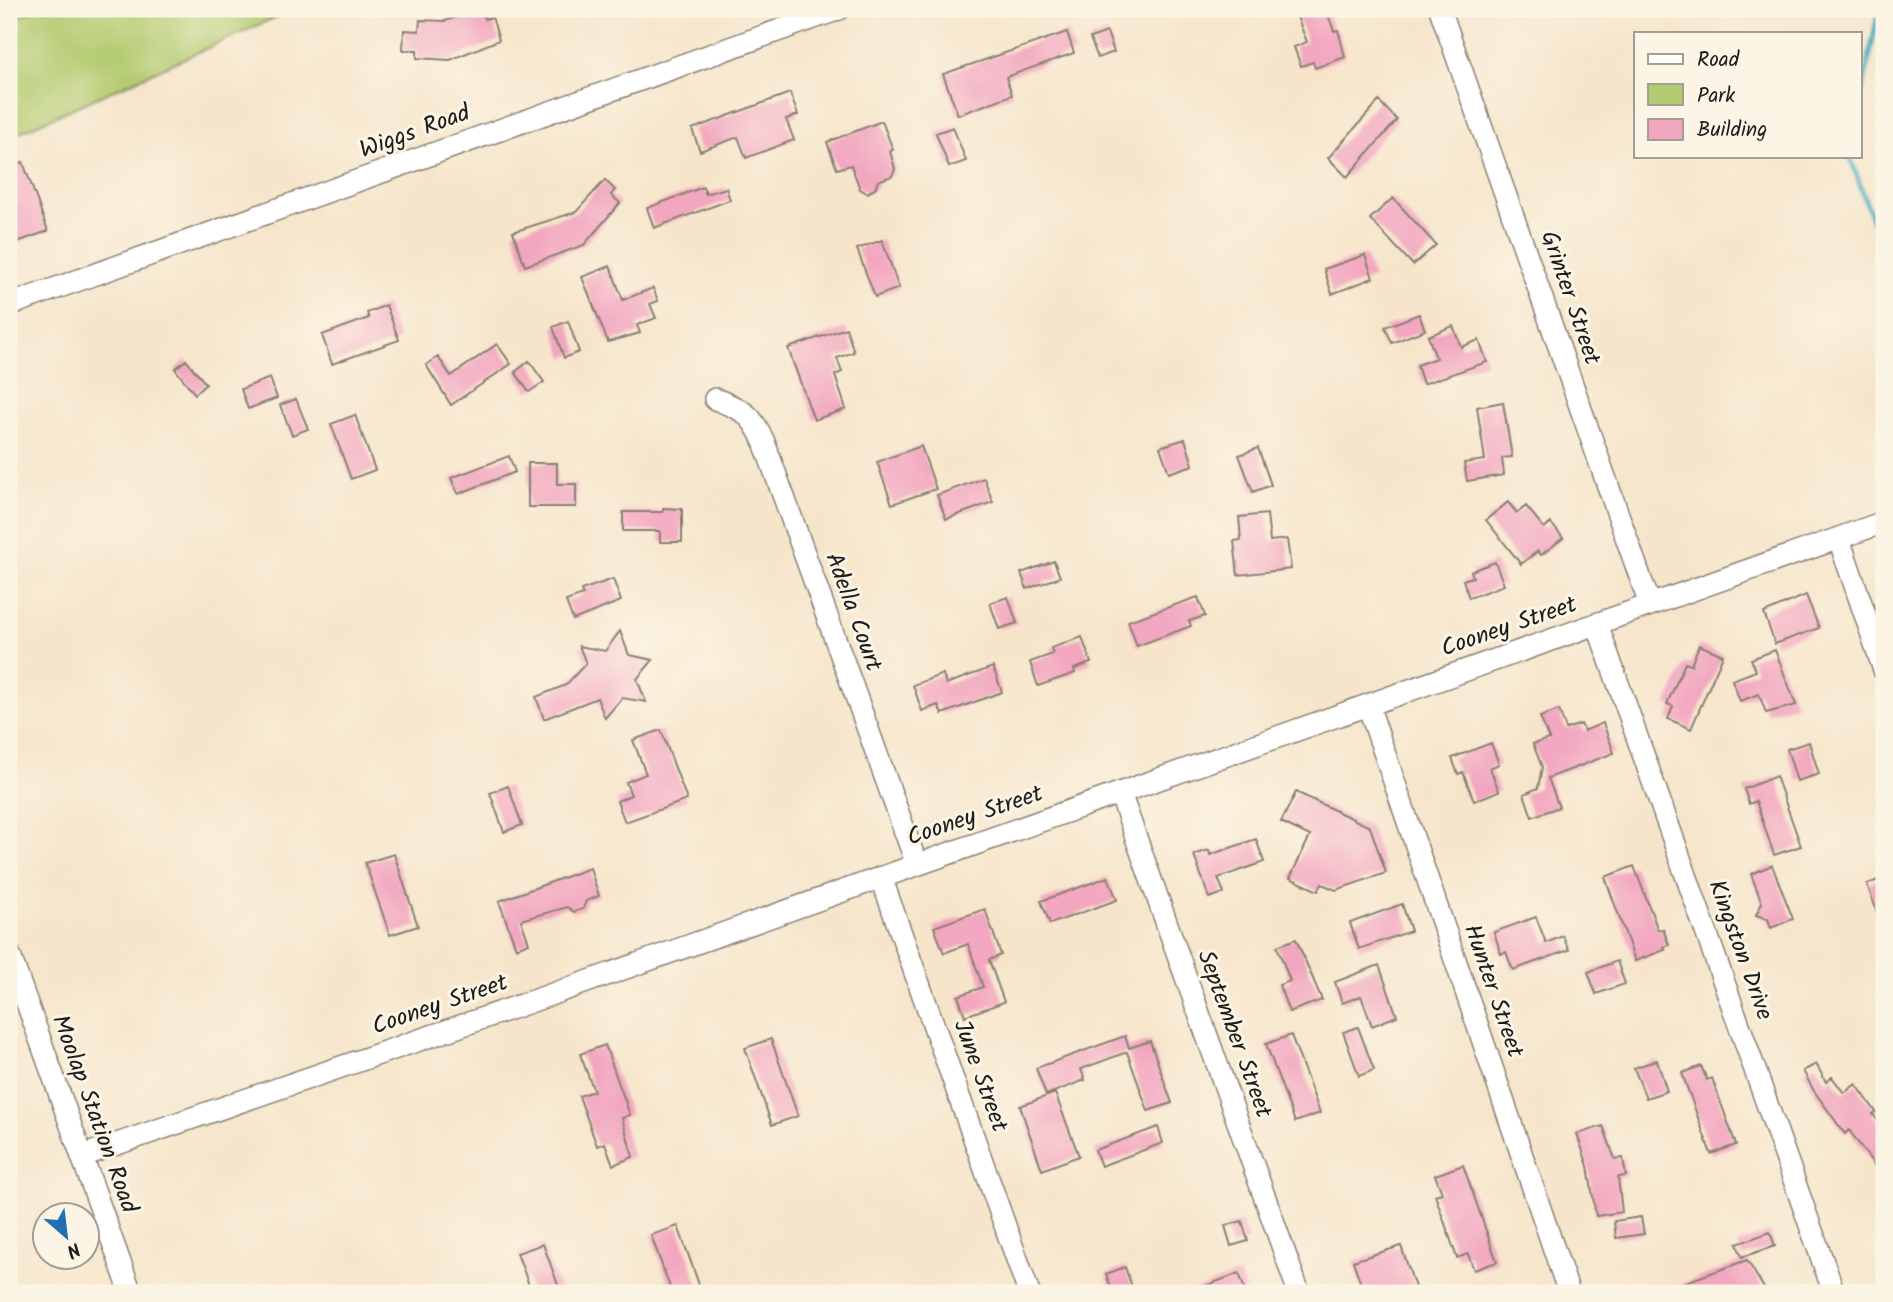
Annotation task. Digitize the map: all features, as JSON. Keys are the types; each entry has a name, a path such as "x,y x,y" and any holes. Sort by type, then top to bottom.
{"street":[{"name":"Wiggs Road","path":"9,305 839,9"},
{"name":"Grinter Street","path":"1440,9 1650,606"},
{"name":"Adella Court","path":"715,399 740,408 754,419 917,865"},
{"name":"Cooney Street","path":"82,1156 917,865 1884,522"},
{"path":"1839,539 1884,670"},
{"name":"Kingston Drive","path":"1597,624 1834,1293"},
{"name":"Hunter Street","path":"1368,705 1569,1293"},
{"name":"September Street","path":"1120,793 1299,1293"},
{"name":"June Street","path":"881,877 1030,1293"},
{"name":"Moolap Station Road","path":"9,953 131,1293"}],"green space":[{"path":"36,9 294,9 9,137 9,21"}],"building":[{"path":"481,9 485,19 492,17 499,40 450,60 417,58 417,50 403,50 404,30 419,31 420,20 445,21"},
{"path":"1294,9 1326,9 1334,31 1338,30 1345,57 1315,68 1313,62 1301,66 1294,47 1307,42"},
{"path":"1067,32 1074,53 1006,77 1012,95 958,115 943,74"},
{"path":"1107,32 1114,52 1098,58 1090,38"},
{"path":"790,93 798,115 786,119 794,140 746,158 738,137 700,151 692,129"},
{"path":"1379,101 1397,120 1347,177 1328,158"},
{"path":"882,121 893,150 890,151 895,169 892,176 878,181 875,189 867,193 860,189 851,165 837,169 827,142"},
{"path":"953,127 966,161 949,167 936,133"},
{"path":"23,162 48,231 9,245 9,167"},
{"path":"605,180 615,190 611,195 620,203 584,245 525,266 513,232 576,212"},
{"path":"703,187 706,194 726,188 730,200 654,228 647,208"},
{"path":"1393,198 1436,245 1413,265 1370,219"},
{"path":"882,240 899,288 875,297 857,249"},
{"path":"1365,255 1373,278 1332,294 1324,269"},
{"path":"610,266 623,300 653,288 658,301 650,304 656,318 637,325 640,333 608,342 582,277"},
{"path":"386,305 399,340 332,364 322,335 369,318 367,313"},
{"path":"1419,314 1425,330 1392,343 1385,327"},
{"path":"568,321 579,352 564,358 553,327"},
{"path":"1453,326 1461,347 1479,340 1487,362 1423,384 1417,365 1436,358 1428,336"},
{"path":"846,328 854,352 837,358 842,372 835,375 846,409 814,420 788,348"},
{"path":"497,344 511,364 451,405 426,365 438,357 451,376"},
{"path":"186,360 206,384 195,394 175,369"},
{"path":"529,361 544,382 529,392 515,372"},
{"path":"270,378 277,398 248,409 241,389"},
{"path":"296,399 308,429 292,435 280,405"},
{"path":"1503,402 1512,457 1502,458 1504,475 1467,481 1464,463 1485,460 1477,407"},
{"path":"355,415 375,470 351,479 331,424"},
{"path":"1185,439 1193,465 1169,473 1160,447"},
{"path":"921,446 936,489 892,504 877,462"},
{"path":"1258,448 1271,485 1253,492 1239,455"},
{"path":"509,456 515,472 458,494 451,478"},
{"path":"528,463 557,463 557,484 576,484 576,507 528,507"},
{"path":"984,478 993,502 946,519 937,495"},
{"path":"1508,502 1517,513 1526,506 1544,528 1551,523 1563,538 1541,555 1538,551 1521,564 1486,520"},
{"path":"663,508 682,509 682,542 660,542 660,531 623,531 623,512 663,512"},
{"path":"1267,514 1270,541 1287,539 1291,569 1238,575 1234,541 1241,540 1239,517"},
{"path":"1054,561 1060,577 1027,589 1021,573"},
{"path":"1495,562 1504,585 1469,598 1463,580 1473,577 1471,571"},
{"path":"613,579 621,601 573,620 566,601 583,595 581,590"},
{"path":"1806,595 1819,628 1775,644 1764,613"},
{"path":"1008,597 1017,623 999,629 990,603"},
{"path":"1198,597 1205,616 1189,621 1191,626 1137,646 1128,621"},
{"path":"620,631 629,655 653,660 637,679 646,702 622,698 605,718 597,698 544,719 536,697 566,685 586,663 579,646 605,651"},
{"path":"1082,637 1091,663 1074,669 1075,673 1038,686 1030,662 1053,654 1051,648"},
{"path":"1699,645 1723,655 1691,729 1668,719 1673,706 1667,704 1685,663 1691,665"},
{"path":"1775,650 1796,705 1766,713 1759,694 1740,701 1732,680 1756,671 1751,659"},
{"path":"993,667 1002,692 942,714 938,705 922,711 913,685 943,674 946,684"},
{"path":"1559,710 1566,729 1581,724 1584,731 1603,723 1614,753 1548,778 1559,807 1532,817 1524,794 1538,788 1542,767 1533,744 1549,739 1540,717"},
{"path":"661,730 687,800 625,822 617,801 631,795 626,782 646,774 633,740"},
{"path":"1809,742 1819,774 1797,781 1787,749"},
{"path":"1491,743 1499,764 1490,768 1499,791 1474,801 1463,772 1458,774 1452,758"},
{"path":"1776,776 1801,846 1774,855 1756,801 1749,804 1744,789"},
{"path":"508,786 522,825 504,832 490,793"},
{"path":"1296,792 1370,827 1386,873 1336,890 1322,884 1318,891 1290,878 1310,836 1281,822"},
{"path":"1256,839 1264,862 1218,878 1224,893 1209,898 1194,855 1209,850 1210,855"},
{"path":"394,854 418,926 390,935 365,863"},
{"path":"1772,865 1793,919 1771,928 1768,919 1756,915 1762,903 1751,874"},
{"path":"1634,866 1658,930 1663,929 1669,945 1664,947 1665,950 1635,961 1605,877"},
{"path":"590,868 599,896 586,901 583,909 574,912 567,907 521,920 529,943 516,948 499,901"},
{"path":"1108,877 1117,900 1050,924 1041,901"},
{"path":"1884,878 1884,926 1882,926 1867,884"},
{"path":"1402,904 1411,931 1359,949 1350,923"},
{"path":"985,909 1001,955 989,960 1004,1002 965,1016 958,996 983,987 968,944 944,953 934,927"},
{"path":"1536,917 1546,943 1563,936 1569,950 1513,970 1506,952 1501,954 1494,932"},
{"path":"1296,939 1322,1000 1289,1012 1279,985 1290,981 1277,946"},
{"path":"1617,961 1625,984 1596,994 1588,972"},
{"path":"1379,965 1397,1016 1372,1026 1361,996 1342,1003 1335,982"},
{"path":"1358,1027 1374,1070 1359,1076 1343,1032"},
{"path":"1291,1035 1320,1113 1295,1122 1266,1044"},
{"path":"1125,1036 1129,1048 1150,1041 1172,1103 1148,1111 1127,1052 1081,1069 1085,1080 1046,1095 1036,1068"},
{"path":"771,1039 798,1116 772,1125 745,1048"},
{"path":"605,1045 630,1115 622,1118 633,1157 613,1165 605,1143 597,1146 579,1096 594,1091 580,1054"},
{"path":"1657,1060 1667,1091 1646,1098 1634,1068"},
{"path":"1816,1064 1826,1082 1832,1077 1844,1093 1856,1084 1876,1112 1873,1114 1884,1129 1884,1179 1849,1130 1845,1134 1814,1091 1803,1071"},
{"path":"1701,1066 1707,1080 1712,1078 1736,1145 1711,1154 1682,1073"},
{"path":"1055,1093 1079,1156 1042,1170 1020,1106"},
{"path":"1603,1126 1615,1159 1623,1158 1626,1176 1618,1177 1622,1212 1596,1216 1588,1166 1577,1134"},
{"path":"1158,1127 1163,1143 1101,1166 1095,1150"},
{"path":"1463,1165 1497,1262 1474,1270 1468,1254 1457,1258 1435,1195 1442,1193 1435,1175"},
{"path":"1641,1217 1644,1234 1616,1238 1614,1221"},
{"path":"1242,1221 1248,1241 1231,1246 1225,1226"},
{"path":"678,1226 702,1293 672,1293 651,1235"},
{"path":"1770,1232 1775,1246 1742,1257 1737,1244"},
{"path":"543,1244 561,1293 532,1293 517,1253"},
{"path":"1401,1246 1417,1293 1364,1293 1353,1261"},
{"path":"1747,1260 1767,1293 1661,1293 1661,1291"},
{"path":"1125,1267 1134,1293 1113,1293 1106,1274"},
{"path":"1239,1273 1245,1290 1236,1293 1187,1293"}],"waterway":[{"path":"1862,93 1879,9"},
{"path":"1851,158 1884,254"}]}
